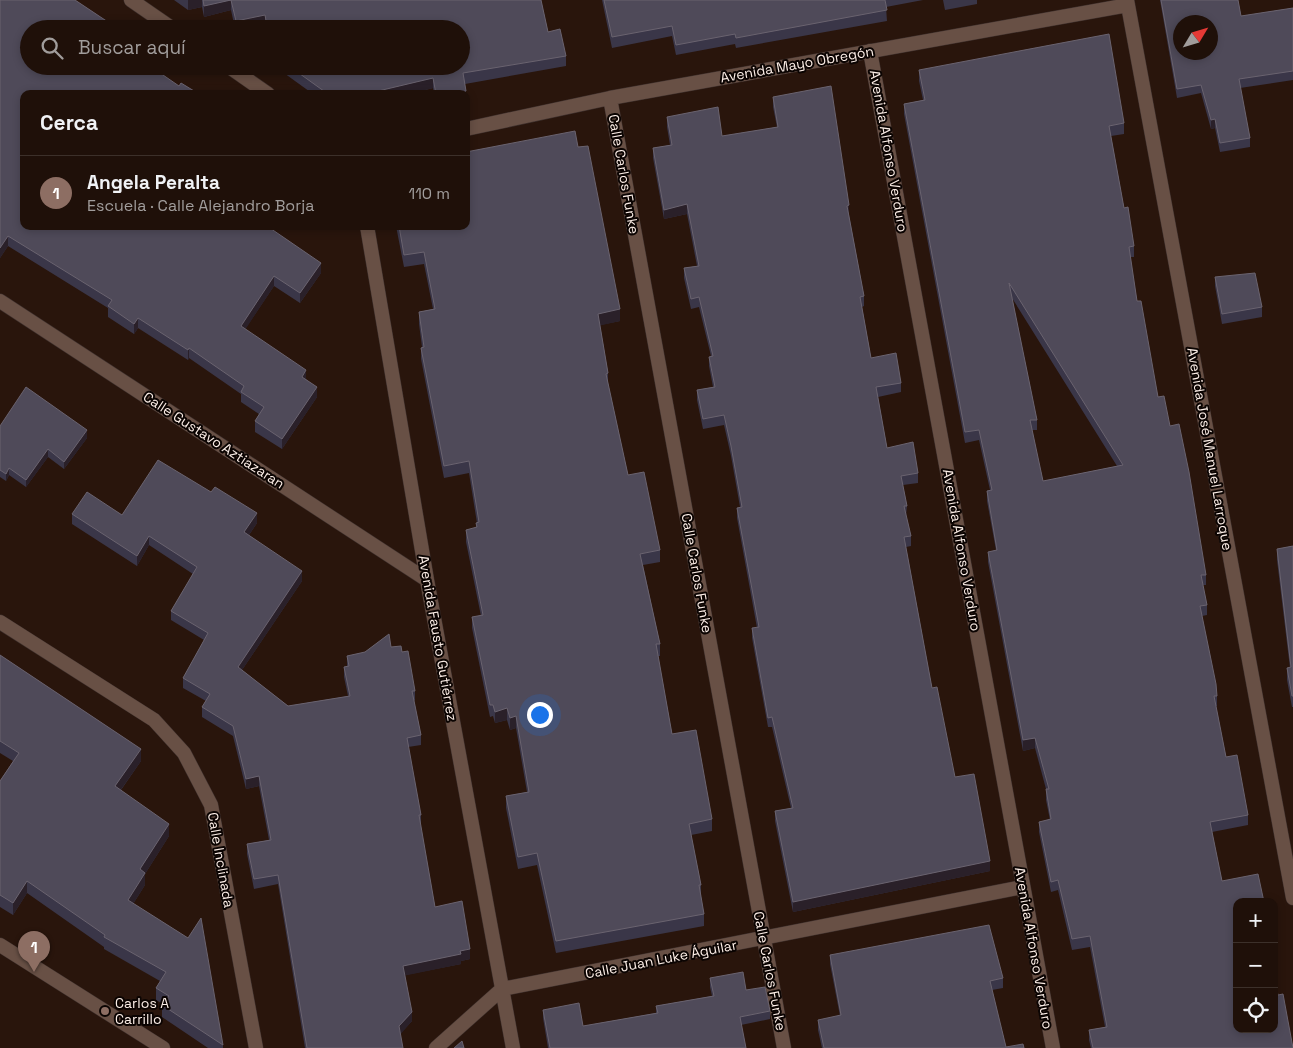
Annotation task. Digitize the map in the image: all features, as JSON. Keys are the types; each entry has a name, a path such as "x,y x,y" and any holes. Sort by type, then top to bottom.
{"street":[{"path":"131,0 160,20"},
{"name":"Avenida Mayo Obregón","path":"470,129 610,98 1128,2"},
{"name":"Avenida José Manuel Larroque","path":"1128,2 1293,898"},
{"name":"Avenida Alfonso Verduro","path":"870,51 1053,1048"},
{"path":"241,75 262,90"},
{"name":"Calle Carlos Funke","path":"610,98 784,1048"},
{"name":"Avenida Fausto Gutiérrez","path":"369,230 427,580 513,1048"},
{"name":"Calle Gustavo Aztiazaran","path":"0,301 427,580"},
{"name":"Calle Inclinada","path":"0,622 154,720 184,753 211,805 256,1048"},
{"name":"Calle Juan Luke Águilar","path":"502,989 1023,887"},
{"path":"0,945 163,1048"},
{"path":"436,1048 502,989"}],"building":[{"path":"0,0 75,0 105,20 20,20 20,75 163,75 179,86 181,83 192,90 20,90 20,230 273,230 321,263 300,293 274,276 241,326 306,370 302,377 317,387 282,439 255,421 264,407 241,392 244,386 189,348 188,350 138,318 134,324 108,306 112,300 8,236 0,248"},
{"path":"203,0 231,0 204,6"},
{"path":"231,0 541,0 548,32 560,29 566,56 470,72 470,20 266,20 265,15 236,20"},
{"path":"604,0 885,0 887,10 736,38 735,34 676,45 672,26 612,37"},
{"path":"1161,0 1238,0 1241,16 1293,8 1293,71 1239,79 1250,138 1220,143 1215,119 1211,120 1201,85 1177,89"},
{"path":"1109,34 1124,123 1109,126 1124,208 1128,207 1134,246 1129,247 1137,301 1141,301 1158,397 1164,396 1170,426 1179,424 1206,575 1201,575 1207,605 1200,606 1216,684 1217,696 1214,696 1226,757 1237,755 1248,815 1210,822 1222,881 1258,874 1263,898 1233,898 1233,1033 1278,1033 1278,995 1283,994 1293,1048 1093,1048 1089,1030 1107,1027 1090,936 1072,939 1058,880 1051,882 1039,822 1051,819 1046,789 1049,789 1035,738 1023,740 988,552 997,550 987,491 992,490 979,430 965,432 904,104 925,100 919,70","holes":["1009,283 1123,465 1043,481 1030,420 1037,420"]},
{"path":"302,75 463,75 466,90 435,90 433,78 382,90 322,90"},
{"path":"831,86 849,205 847,206 864,296 860,297 871,358 896,353 901,383 876,387 887,448 913,442 918,473 901,476 907,506 904,506 911,536 904,537 932,688 937,687 955,777 974,774 990,861 793,902 775,811 793,808 772,717 768,718 752,628 759,627 737,508 742,507 731,446 724,415 703,419 697,390 715,387 709,357 713,356 699,297 691,299 684,268 699,266 687,204 664,210 653,148 672,145 667,117 718,107 722,136 778,127 773,97"},
{"path":"575,131 578,147 588,146 620,309 598,314 608,373 606,374 628,475 644,472 660,550 640,554 660,644 656,644 672,734 696,730 712,819 689,824 701,885 699,885 704,914 556,941 537,853 518,857 506,796 529,792 516,716 510,718 507,708 495,712 493,705 490,705 472,617 483,615 466,530 477,527 476,523 479,522 469,461 444,466 421,348 424,347 419,312 435,309 424,252 404,255 400,230 470,230 470,151"},
{"path":"1255,273 1262,307 1222,314 1215,277"},
{"path":"26,387 87,430 64,462 48,449 26,480 9,468 6,474 0,470 0,426"},
{"path":"158,460 211,492 215,487 257,513 244,532 302,571 238,667 288,706 350,696 344,667 349,666 347,656 365,652 389,634 391,647 401,646 402,652 408,651 415,691 412,691 421,735 407,738 435,907 462,901 470,949 460,951 461,954 403,966 412,1012 399,1026 403,1048 307,1048 278,875 254,879 247,844 271,840 259,776 246,779 233,726 202,707 210,694 183,678 208,633 171,611 197,567 149,536 137,556 72,514 87,492 122,515"},
{"path":"1293,546 1292,696 1287,668 1291,667 1277,549"},
{"path":"0,655 141,749 115,786 169,824 140,869 145,873 128,900 188,938 201,918 223,1045 162,1005 169,996 156,988 166,972 104,937 105,935 27,881 13,903 0,895 0,781 19,753 0,741"},
{"path":"989,925 1003,978 990,981 1006,1047 1023,1044 1024,1048 824,1048 818,1020 841,1015 830,955"},
{"path":"743,972 746,990 765,987 770,1011 740,1017 746,1048 550,1048 543,1010 579,1003 583,1026 658,1013 656,1006 714,996 710,978"},
{"path":"462,1041 464,1048 454,1048"}],"place":[{"name":"Angela Peralta","path":"34,972"},
{"name":"Carlos A Carrillo","path":"105,1011"}]}
